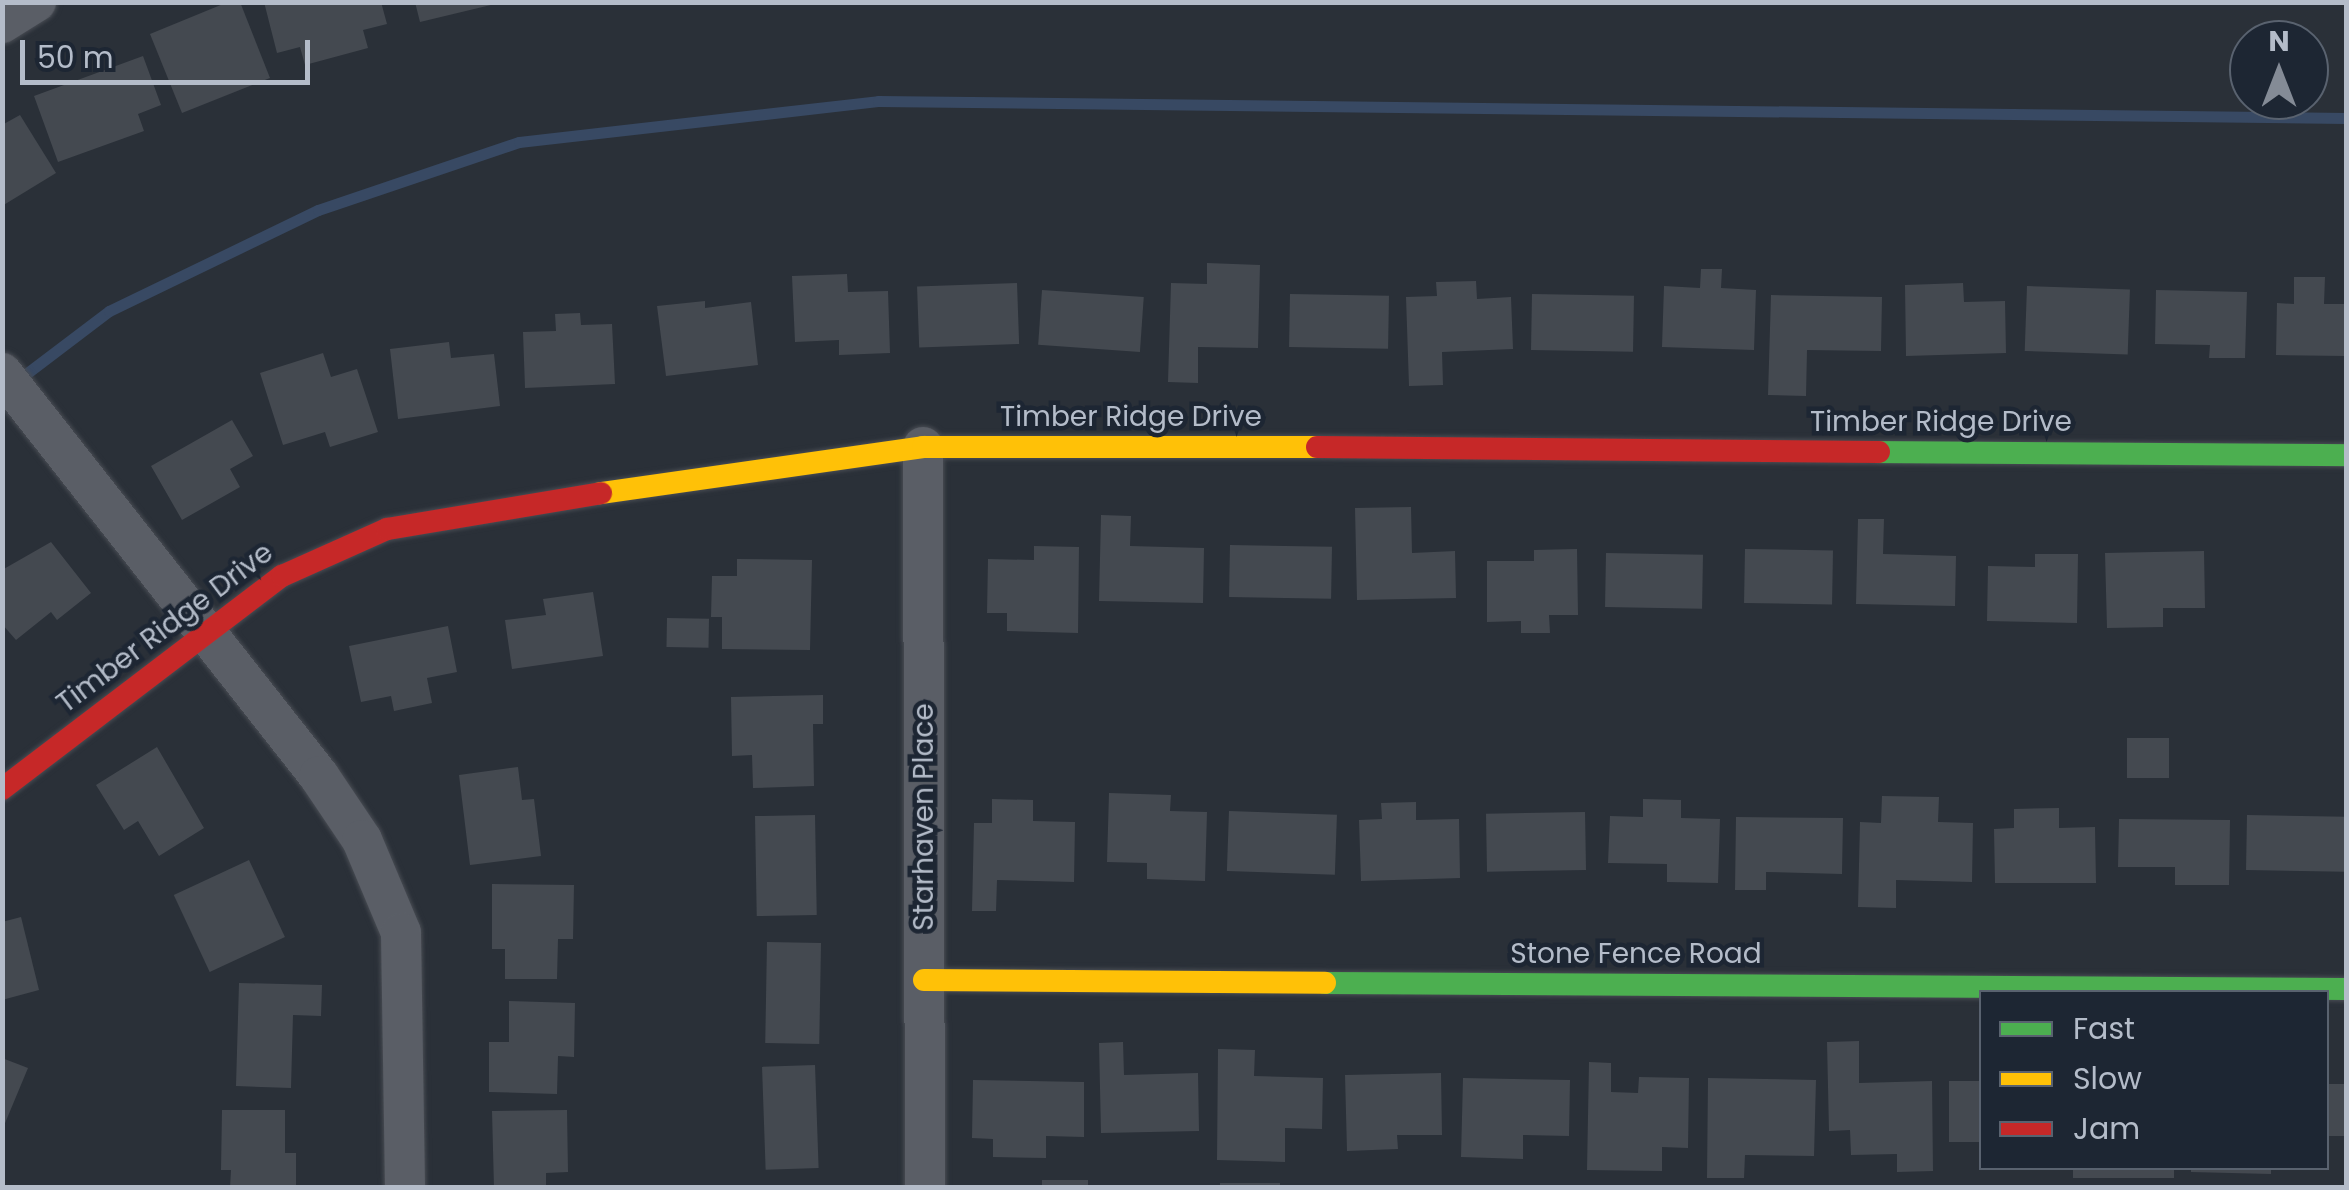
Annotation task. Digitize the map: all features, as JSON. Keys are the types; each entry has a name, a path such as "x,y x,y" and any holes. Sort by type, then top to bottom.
{"street":[{"path":"2,23 36,2"},
{"path":"2,373 206,632 362,840 401,933 405,1188"},
{"name":"Timber Ridge Drive","path":"2,788 206,632 297,568 387,529 923,448 2346,455"},
{"name":"Starhaven Place","path":"923,448 925,1188"},
{"name":"Stone Fence Road","path":"924,980 2346,989"}],"building":[{"path":"228,2 240,2 270,78 182,113 150,34"},
{"path":"264,2 381,2 387,24 363,30 368,48 305,65 300,47 277,53"},
{"path":"415,2 495,2 495,4 420,22"},
{"path":"143,56 161,105 138,114 144,131 58,162 34,96"},
{"path":"20,115 56,173 2,206 2,125"},
{"path":"1207,263 1260,265 1258,348 1198,347 1198,383 1168,382 1171,283 1207,284"},
{"path":"1701,269 1722,269 1721,288 1756,290 1754,350 1662,347 1664,286 1700,288"},
{"path":"847,274 848,292 888,291 890,353 839,355 839,340 795,342 792,276"},
{"path":"2294,277 2325,277 2324,304 2346,304 2346,356 2276,355 2277,303 2294,304"},
{"path":"1476,281 1477,299 1511,297 1513,349 1442,352 1443,385 1409,386 1406,297 1437,296 1436,282"},
{"path":"1017,283 1019,344 919,347 917,286"},
{"path":"1963,283 1964,302 2005,301 2006,353 1906,356 1905,285"},
{"path":"2027,286 2130,290 2128,355 2025,351"},
{"path":"1042,290 1144,297 1140,352 1038,345"},
{"path":"2156,290 2247,292 2245,358 2209,358 2210,345 2155,344"},
{"path":"1290,294 1389,296 1388,349 1289,347"},
{"path":"1532,294 1634,296 1633,352 1531,350"},
{"path":"1771,295 1882,297 1881,351 1807,350 1806,396 1768,395"},
{"path":"705,301 705,308 751,302 758,365 666,376 657,306"},
{"path":"580,313 581,325 612,324 615,384 525,388 523,332 556,331 555,314"},
{"path":"449,342 451,358 494,354 500,406 398,419 390,349"},
{"path":"323,353 331,377 357,369 378,432 330,447 325,432 283,445 260,373"},
{"path":"232,420 253,456 230,469 240,487 182,520 151,466"},
{"path":"1411,507 1412,553 1455,551 1456,598 1357,600 1355,508"},
{"path":"1101,515 1131,516 1130,546 1204,548 1203,603 1099,601"},
{"path":"1858,519 1884,519 1883,554 1956,556 1955,606 1856,604"},
{"path":"51,542 91,593 57,620 51,612 16,640 2,624 2,570"},
{"path":"1230,545 1332,547 1331,599 1229,597"},
{"path":"1034,546 1079,547 1078,633 1007,631 1007,613 987,613 988,559 1034,560"},
{"path":"1577,549 1578,615 1549,615 1550,633 1521,633 1521,621 1487,622 1487,561 1534,561 1534,550"},
{"path":"1745,549 1833,551 1832,605 1744,603"},
{"path":"2204,551 2205,608 2163,608 2163,627 2107,628 2105,553"},
{"path":"1606,553 1703,555 1702,609 1605,607"},
{"path":"2035,554 2078,554 2077,623 1987,621 1988,566 2035,567"},
{"path":"737,559 812,560 810,650 722,649 722,617 711,617 712,576 737,576"},
{"path":"593,592 603,656 512,669 505,620 546,615 543,599"},
{"path":"667,618 709,619 708,648 666,647"},
{"path":"448,626 457,672 427,678 432,703 394,711 391,696 361,702 349,646"},
{"path":"823,695 823,724 813,724 814,786 753,788 752,755 732,756 731,697"},
{"path":"2127,738 2169,738 2169,778 2127,778"},
{"path":"157,747 204,828 159,856 138,821 124,830 96,785"},
{"path":"518,767 522,800 534,799 541,856 470,865 459,775"},
{"path":"1109,793 1171,795 1170,811 1207,812 1205,881 1147,879 1147,863 1107,862"},
{"path":"1882,796 1939,797 1938,822 1973,823 1972,882 1896,880 1896,908 1858,907 1860,822 1881,823"},
{"path":"992,799 1033,800 1033,821 1075,822 1074,882 997,880 996,911 972,911 974,823 992,823"},
{"path":"1643,799 1681,800 1681,818 1720,819 1718,883 1667,882 1667,864 1608,863 1610,816 1643,817"},
{"path":"1416,802 1416,820 1459,819 1460,878 1361,881 1359,820 1382,819 1381,803"},
{"path":"2059,808 2059,828 2095,827 2096,883 1995,883 1994,829 2014,828 2014,809"},
{"path":"1229,811 1337,815 1335,875 1227,871"},
{"path":"1585,812 1586,870 1487,872 1486,814"},
{"path":"815,815 817,915 757,916 755,816"},
{"path":"2247,815 2346,817 2345,872 2246,870"},
{"path":"1736,817 1843,818 1842,874 1766,872 1766,890 1735,890"},
{"path":"2119,819 2230,820 2229,885 2175,885 2175,867 2118,867"},
{"path":"249,860 285,937 210,972 174,895"},
{"path":"492,884 574,885 573,939 558,939 557,979 505,979 505,949 492,949"},
{"path":"21,917 39,990 2,1000 2,922"},
{"path":"767,942 821,943 819,1044 765,1043"},
{"path":"239,983 322,985 321,1016 293,1015 291,1088 236,1086"},
{"path":"509,1001 575,1003 574,1057 558,1056 557,1094 489,1092 489,1042 509,1042"},
{"path":"1859,1041 1859,1083 1932,1081 1933,1171 1897,1172 1897,1154 1851,1155 1850,1130 1829,1131 1827,1042"},
{"path":"1123,1042 1124,1075 1198,1073 1199,1131 1101,1133 1099,1043"},
{"path":"1218,1049 1255,1050 1254,1076 1323,1078 1322,1129 1285,1128 1285,1162 1217,1160"},
{"path":"2,1058 28,1068 3,1128 2,1128"},
{"path":"1589,1062 1611,1063 1611,1092 1638,1093 1639,1077 1689,1078 1688,1148 1662,1147 1662,1171 1587,1170"},
{"path":"815,1065 819,1168 766,1170 762,1067"},
{"path":"1441,1073 1442,1135 1397,1135 1398,1149 1347,1151 1345,1075"},
{"path":"1463,1078 1570,1080 1569,1136 1523,1135 1523,1159 1461,1157"},
{"path":"1708,1078 1816,1080 1814,1156 1745,1155 1744,1178 1707,1178"},
{"path":"973,1080 1084,1082 1084,1137 1046,1136 1046,1158 993,1157 993,1139 972,1138"},
{"path":"1949,1081 1979,1081 1979,1142 1949,1142"},
{"path":"2329,1084 2346,1084 2346,1136 2329,1136"},
{"path":"222,1110 285,1110 285,1153 296,1153 296,1188 230,1188 231,1170 221,1170"},
{"path":"567,1110 568,1172 546,1173 546,1188 494,1188 492,1111"},
{"path":"2073,1170 2174,1170 2174,1178 2073,1178"},
{"path":"2271,1170 2271,1174 2191,1172"},
{"path":"1042,1180 1088,1180 1088,1188 1042,1188"},
{"path":"1220,1183 1280,1183 1280,1188 1220,1188"}],"waterway":[{"path":"18,380 109,311 318,210 519,142 878,101 2346,118"}],"traffic: fast":[{"path":"1879,452 2346,455"},
{"path":"1325,983 2346,989"}],"traffic: slow":[{"path":"601,493 923,447 1317,447"},
{"path":"924,980 1325,983"}],"traffic: jam":[{"path":"1317,447 1879,452"},
{"path":"2,789 282,576 387,529 601,493"}]}
